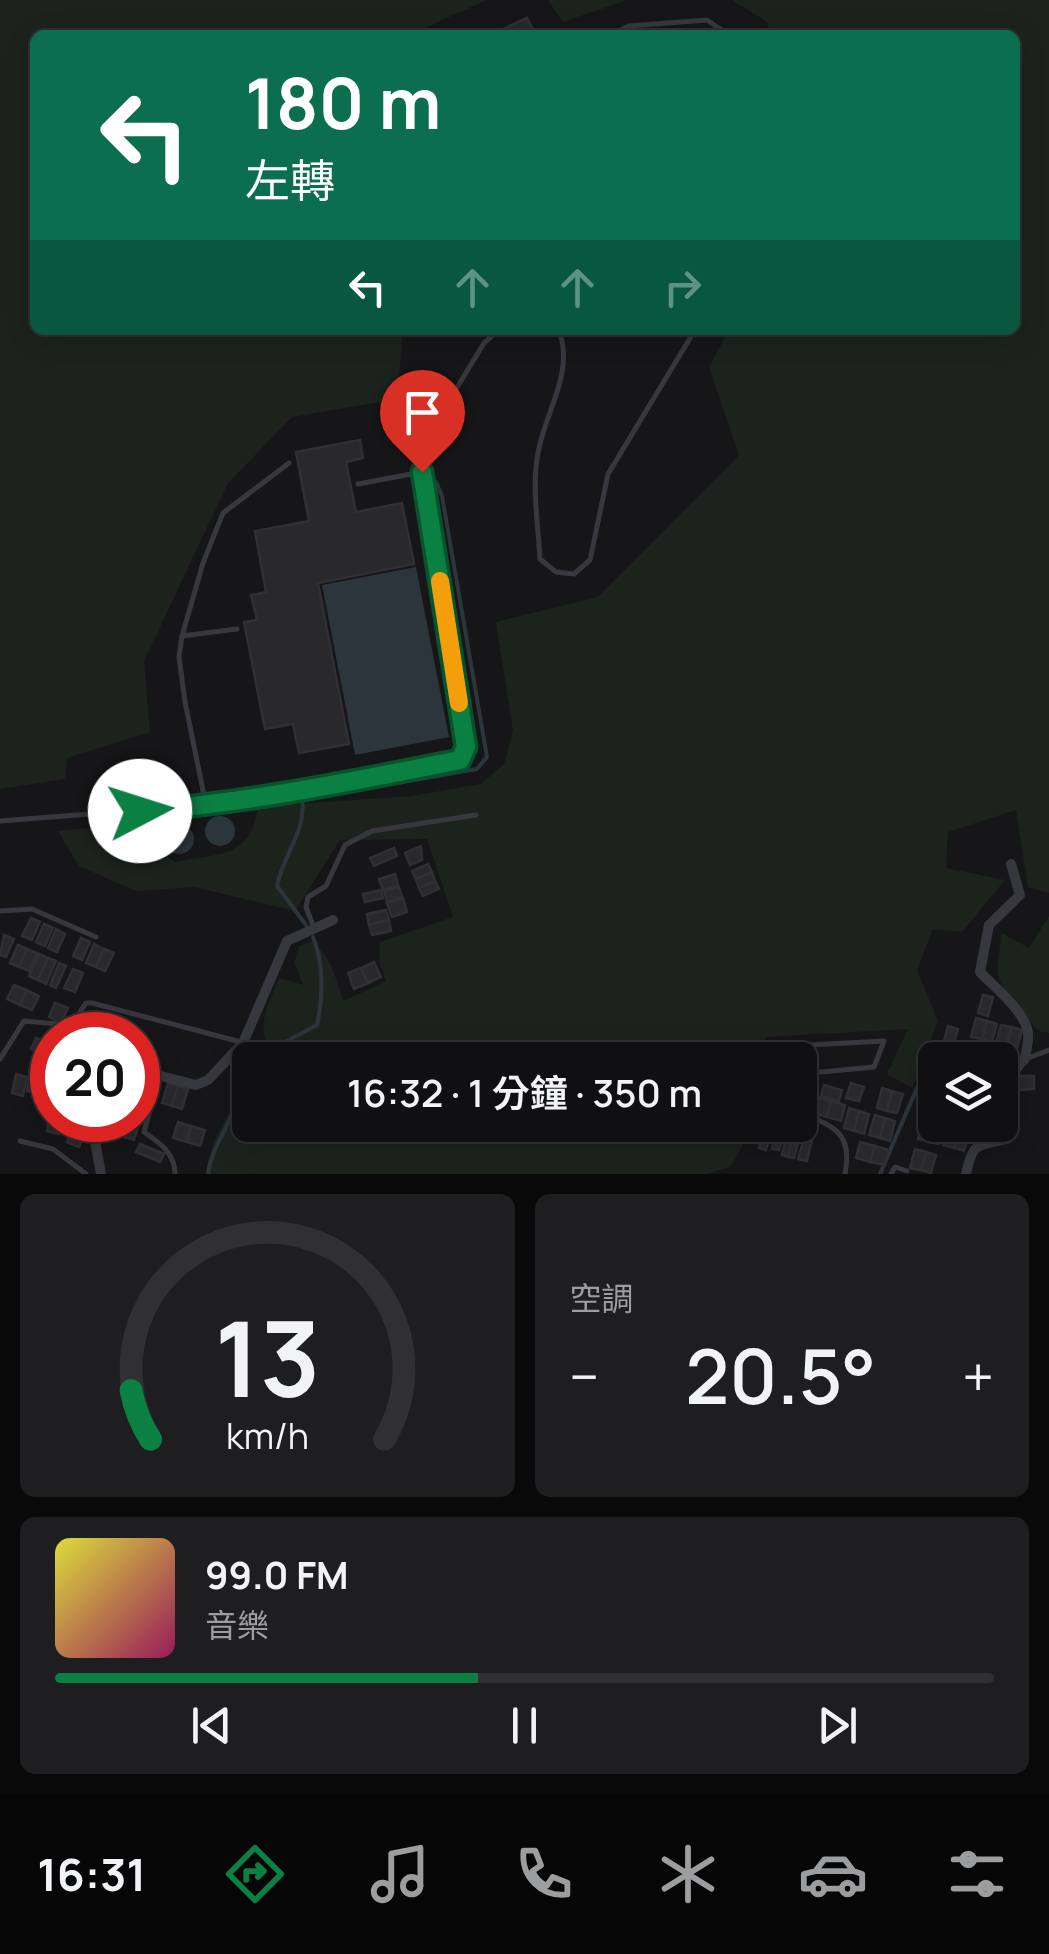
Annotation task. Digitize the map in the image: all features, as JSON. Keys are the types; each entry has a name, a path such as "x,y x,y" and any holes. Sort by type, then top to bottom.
{"street":[{"path":"966,1174 970,1153 977,1145 1008,1139 1012,1133 1012,1081 1018,1064 1025,1059 1028,1032 1023,1021 980,972 988,925 1020,896 1010,864"},
{"path":"243,1042 286,941 333,920"},
{"path":"160,1076 196,1084 208,1080 232,1055"},
{"path":"95,1142 101,1174"}],"lane":[{"path":"620,30 628,26 707,20 722,30"},
{"path":"0,821 206,805 460,760 466,747 422,472 444,408 484,343 493,335"},
{"path":"560,335 566,355 538,448 535,478 540,558 556,572 574,574 590,560 608,474 692,335"},
{"path":"206,805 183,687 179,657 182,636 222,513 288,463"},
{"path":"358,484 422,472"},
{"path":"182,636 238,629"},
{"path":"314,928 306,906 308,898 326,886 345,845 372,832 476,815"},
{"path":"0,911 32,909 96,937"},
{"path":"80,1012 86,1003 129,1012"},
{"path":"160,1019 240,1042"},
{"path":"0,1059 24,1021 30,1022"},
{"path":"817,1045 884,1041 874,1067 817,1072"},
{"path":"1025,1059 1049,1050"},
{"path":"817,1119 834,1126 849,1150 845,1174"},
{"path":"20,1140 52,1149 86,1174"},
{"path":"155,1142 175,1162 174,1174"},
{"path":"890,1174 895,1167 907,1171"}],"shaded area":[{"path":"0,0 486,0 421,30 30,30 30,335 403,335 397,399 292,417 228,483 144,661 150,732 67,758 65,779 0,789"},
{"path":"548,0 627,0 563,22"},
{"path":"732,0 1049,0 1049,893 1028,887 1016,810 948,832 946,868 1005,880 962,932 933,929 917,970 938,1021 930,1042 918,1042 918,1073 912,1088 887,1074 908,1029 765,1037 765,1042 266,1042 264,1020 279,978 304,985 294,963 299,946 311,941 324,954 344,1001 386,981 379,961 380,942 453,917 427,839 340,840 295,911 194,887 136,891 79,866 58,831 88,828 109,839 141,834 175,862 219,854 240,845 254,824 258,807 411,796 481,784 504,764 513,731 496,622 598,597 739,455 709,367 726,335 1020,335 1020,30 769,30 767,22"},
{"path":"416,567 449,737 355,755 322,585"},
{"path":"220,816 231,820 235,831 231,842 220,846 209,842 205,831 209,820"},
{"path":"179,824 190,828 194,839 190,850 179,854 168,850 164,839 168,828"},
{"path":"1049,916 1049,1033 1038,1031 1014,1003 1003,987 998,967 1001,933 1029,948"},
{"path":"232,1107 232,1142 744,1142 730,1167 708,1174 209,1174 213,1143"}],"building":[{"path":"527,18 533,30 501,30"},
{"path":"360,440 363,458 346,462 356,512 402,503 414,564 318,583 349,744 299,753 293,724 265,729 244,622 257,620 251,595 266,592 255,531 309,521 296,452"},
{"path":"421,846 422,860 410,865 405,853"},
{"path":"394,848 397,856 374,866 370,858"},
{"path":"428,864 432,872 416,879 412,871"},
{"path":"432,872 435,881 419,888 416,879"},
{"path":"395,874 398,885 383,890 379,879"},
{"path":"435,881 439,889 423,896 419,888"},
{"path":"399,887 402,897 387,902 384,891"},
{"path":"381,890 383,898 365,902 363,894"},
{"path":"403,898 407,912 392,917 387,903"},
{"path":"386,910 389,920 369,925 367,914"},
{"path":"31,918 40,922 32,940 22,936"},
{"path":"389,920 391,931 372,935 369,925"},
{"path":"44,924 53,928 45,946 36,942"},
{"path":"56,929 65,934 57,952 48,948"},
{"path":"4,935 14,939 6,957 0,955"},
{"path":"81,938 90,942 82,960 73,956"},
{"path":"94,944 104,949 96,967 86,963"},
{"path":"18,945 27,949 19,967 10,963"},
{"path":"27,949 37,953 29,971 19,967"},
{"path":"104,949 114,953 105,971 96,967"},
{"path":"39,954 48,958 38,980 29,976"},
{"path":"48,958 56,961 46,984 38,980"},
{"path":"374,962 381,977 368,983 361,968"},
{"path":"59,963 66,966 56,988 50,985"},
{"path":"361,968 368,983 354,989 348,973"},
{"path":"73,969 83,973 75,992 64,988"},
{"path":"14,985 26,990 20,1005 7,999"},
{"path":"26,990 39,996 32,1010 20,1005"},
{"path":"983,995 993,997 988,1016 978,1013"},
{"path":"55,1003 68,1008 66,1012 51,1012"},
{"path":"976,1018 987,1021 982,1039 971,1037"},
{"path":"987,1021 997,1024 992,1042 982,1039"},
{"path":"1001,1025 1011,1027 1007,1042 996,1042"},
{"path":"948,1026 958,1029 954,1042 944,1042"},
{"path":"1012,1027 1022,1030 1018,1044 1008,1042"},
{"path":"16,1074 27,1077 23,1096 12,1093"},
{"path":"1019,1076 1034,1076 1034,1089 1019,1090"},
{"path":"168,1083 178,1086 172,1106 162,1103"},
{"path":"851,1083 864,1087 859,1101 846,1098"},
{"path":"824,1085 842,1090 839,1101 821,1096"},
{"path":"178,1086 188,1089 182,1109 172,1106"},
{"path":"882,1088 892,1091 887,1111 877,1108"},
{"path":"892,1091 903,1094 897,1113 887,1111"},
{"path":"817,1097 831,1101 827,1117 817,1114"},
{"path":"831,1101 845,1105 841,1121 827,1117"},
{"path":"849,1108 859,1111 854,1131 844,1128"},
{"path":"859,1111 869,1114 864,1134 854,1131"},
{"path":"875,1115 885,1118 880,1138 869,1135"},
{"path":"885,1118 895,1121 890,1141 880,1138"},
{"path":"178,1122 191,1126 187,1142 173,1138"},
{"path":"191,1126 205,1130 200,1146 187,1142"},
{"path":"785,1142 792,1142 788,1157 782,1155"},
{"path":"792,1142 798,1142 794,1158 788,1157"},
{"path":"803,1142 812,1142 807,1161 798,1159"},
{"path":"860,1142 875,1146 870,1162 856,1158"},
{"path":"956,1142 966,1142 964,1151 954,1148"},
{"path":"140,1144 164,1154 160,1162 136,1152"},
{"path":"875,1146 889,1150 885,1165 870,1162"},
{"path":"915,1149 926,1152 921,1170 910,1168"},
{"path":"926,1152 936,1155 931,1173 921,1170"}],"waterway":[{"path":"306,925 277,886 298,833 302,800 477,769 487,757 442,496 436,482"},
{"path":"285,1042 317,1025 321,981 313,937"},
{"path":"880,1174 918,1086"},
{"path":"208,1174 232,1113"}],"slow traffic":[{"path":"440,581 459,703"}],"route":[{"path":"140,811 329,786 460,760 466,747 422,472"}]}
